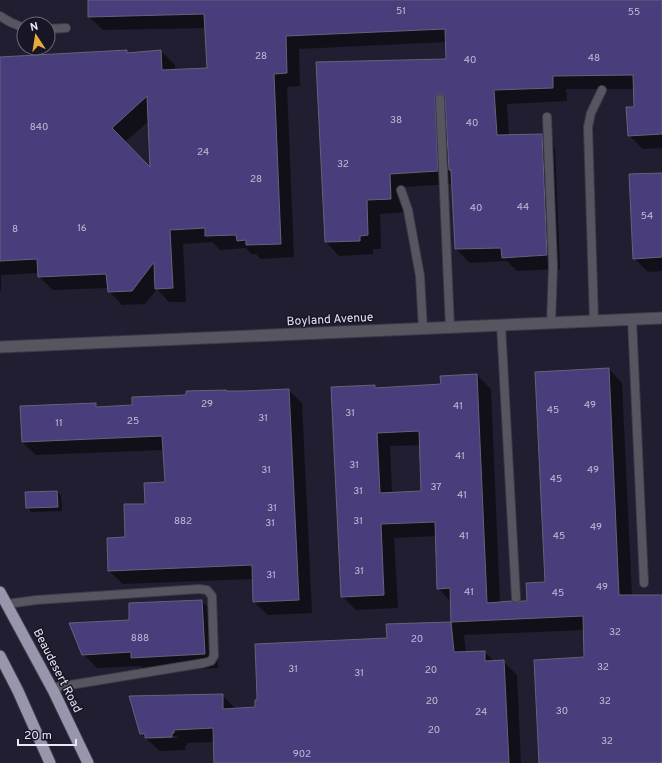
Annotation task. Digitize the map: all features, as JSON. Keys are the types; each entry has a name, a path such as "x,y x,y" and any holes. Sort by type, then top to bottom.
{"highway":[{"name":"Beaudesert Road","path":"0,592 52,688 88,763"},
{"path":"0,656 18,691 50,763"}],"street":[{"name":"Boyland Avenue","path":"0,347 662,318"}],"lane":[{"path":"0,16 16,25"},
{"path":"56,29 66,28"},
{"path":"594,321 588,127 591,113 602,90"},
{"path":"440,99 450,328"},
{"path":"547,117 553,266 551,323"},
{"path":"401,190 408,210 420,276 423,329"},
{"path":"632,319 644,583"},
{"path":"501,325 516,598"},
{"path":"7,604 199,589 207,590 212,596 214,656 211,661 52,688"}],"building":[{"path":"88,0 662,0 662,134 628,136 626,107 634,107 633,75 553,76 553,88 494,90 497,135 542,134 547,255 502,258 501,248 455,249 451,170 449,170 445,99 443,94 437,94 435,99 438,171 390,174 391,199 367,200 368,235 360,236 360,241 325,242 316,62 446,59 445,29 286,36 287,73 274,74 281,244 246,245 246,240 237,241 236,235 205,236 205,228 170,230 173,288 155,289 154,262 132,291 108,292 106,274 38,277 37,259 0,261 0,57 56,56 56,54 127,50 127,53 161,50 162,70 207,68 204,14 88,17","holes":["147,96 150,167 112,128"]},
{"path":"662,173 662,257 633,259 629,174"},
{"path":"609,368 619,595 662,595 662,763 539,763 534,660 584,657 583,616 451,622 450,588 437,589 435,522 381,524 384,595 341,597 331,387 375,385 375,388 441,384 440,376 477,374 487,603 512,601 517,603 527,601 526,583 545,582 535,372","holes":["419,431 421,491 380,493 377,433"]},
{"path":"289,389 299,600 253,602 252,565 108,571 107,538 125,537 124,504 145,504 144,483 165,482 162,436 22,442 20,406 96,403 96,407 132,405 132,397 186,395 186,391"},
{"path":"57,491 58,507 26,508 25,492"},
{"path":"202,600 205,654 131,658 131,652 82,655 69,623 129,620 129,603"},
{"path":"451,622 454,652 485,651 485,661 504,660 509,763 214,763 213,728 174,730 172,737 145,738 145,734 140,734 129,696 223,694 223,709 255,707 255,700 257,700 257,697 255,644 387,638 386,624"}]}
